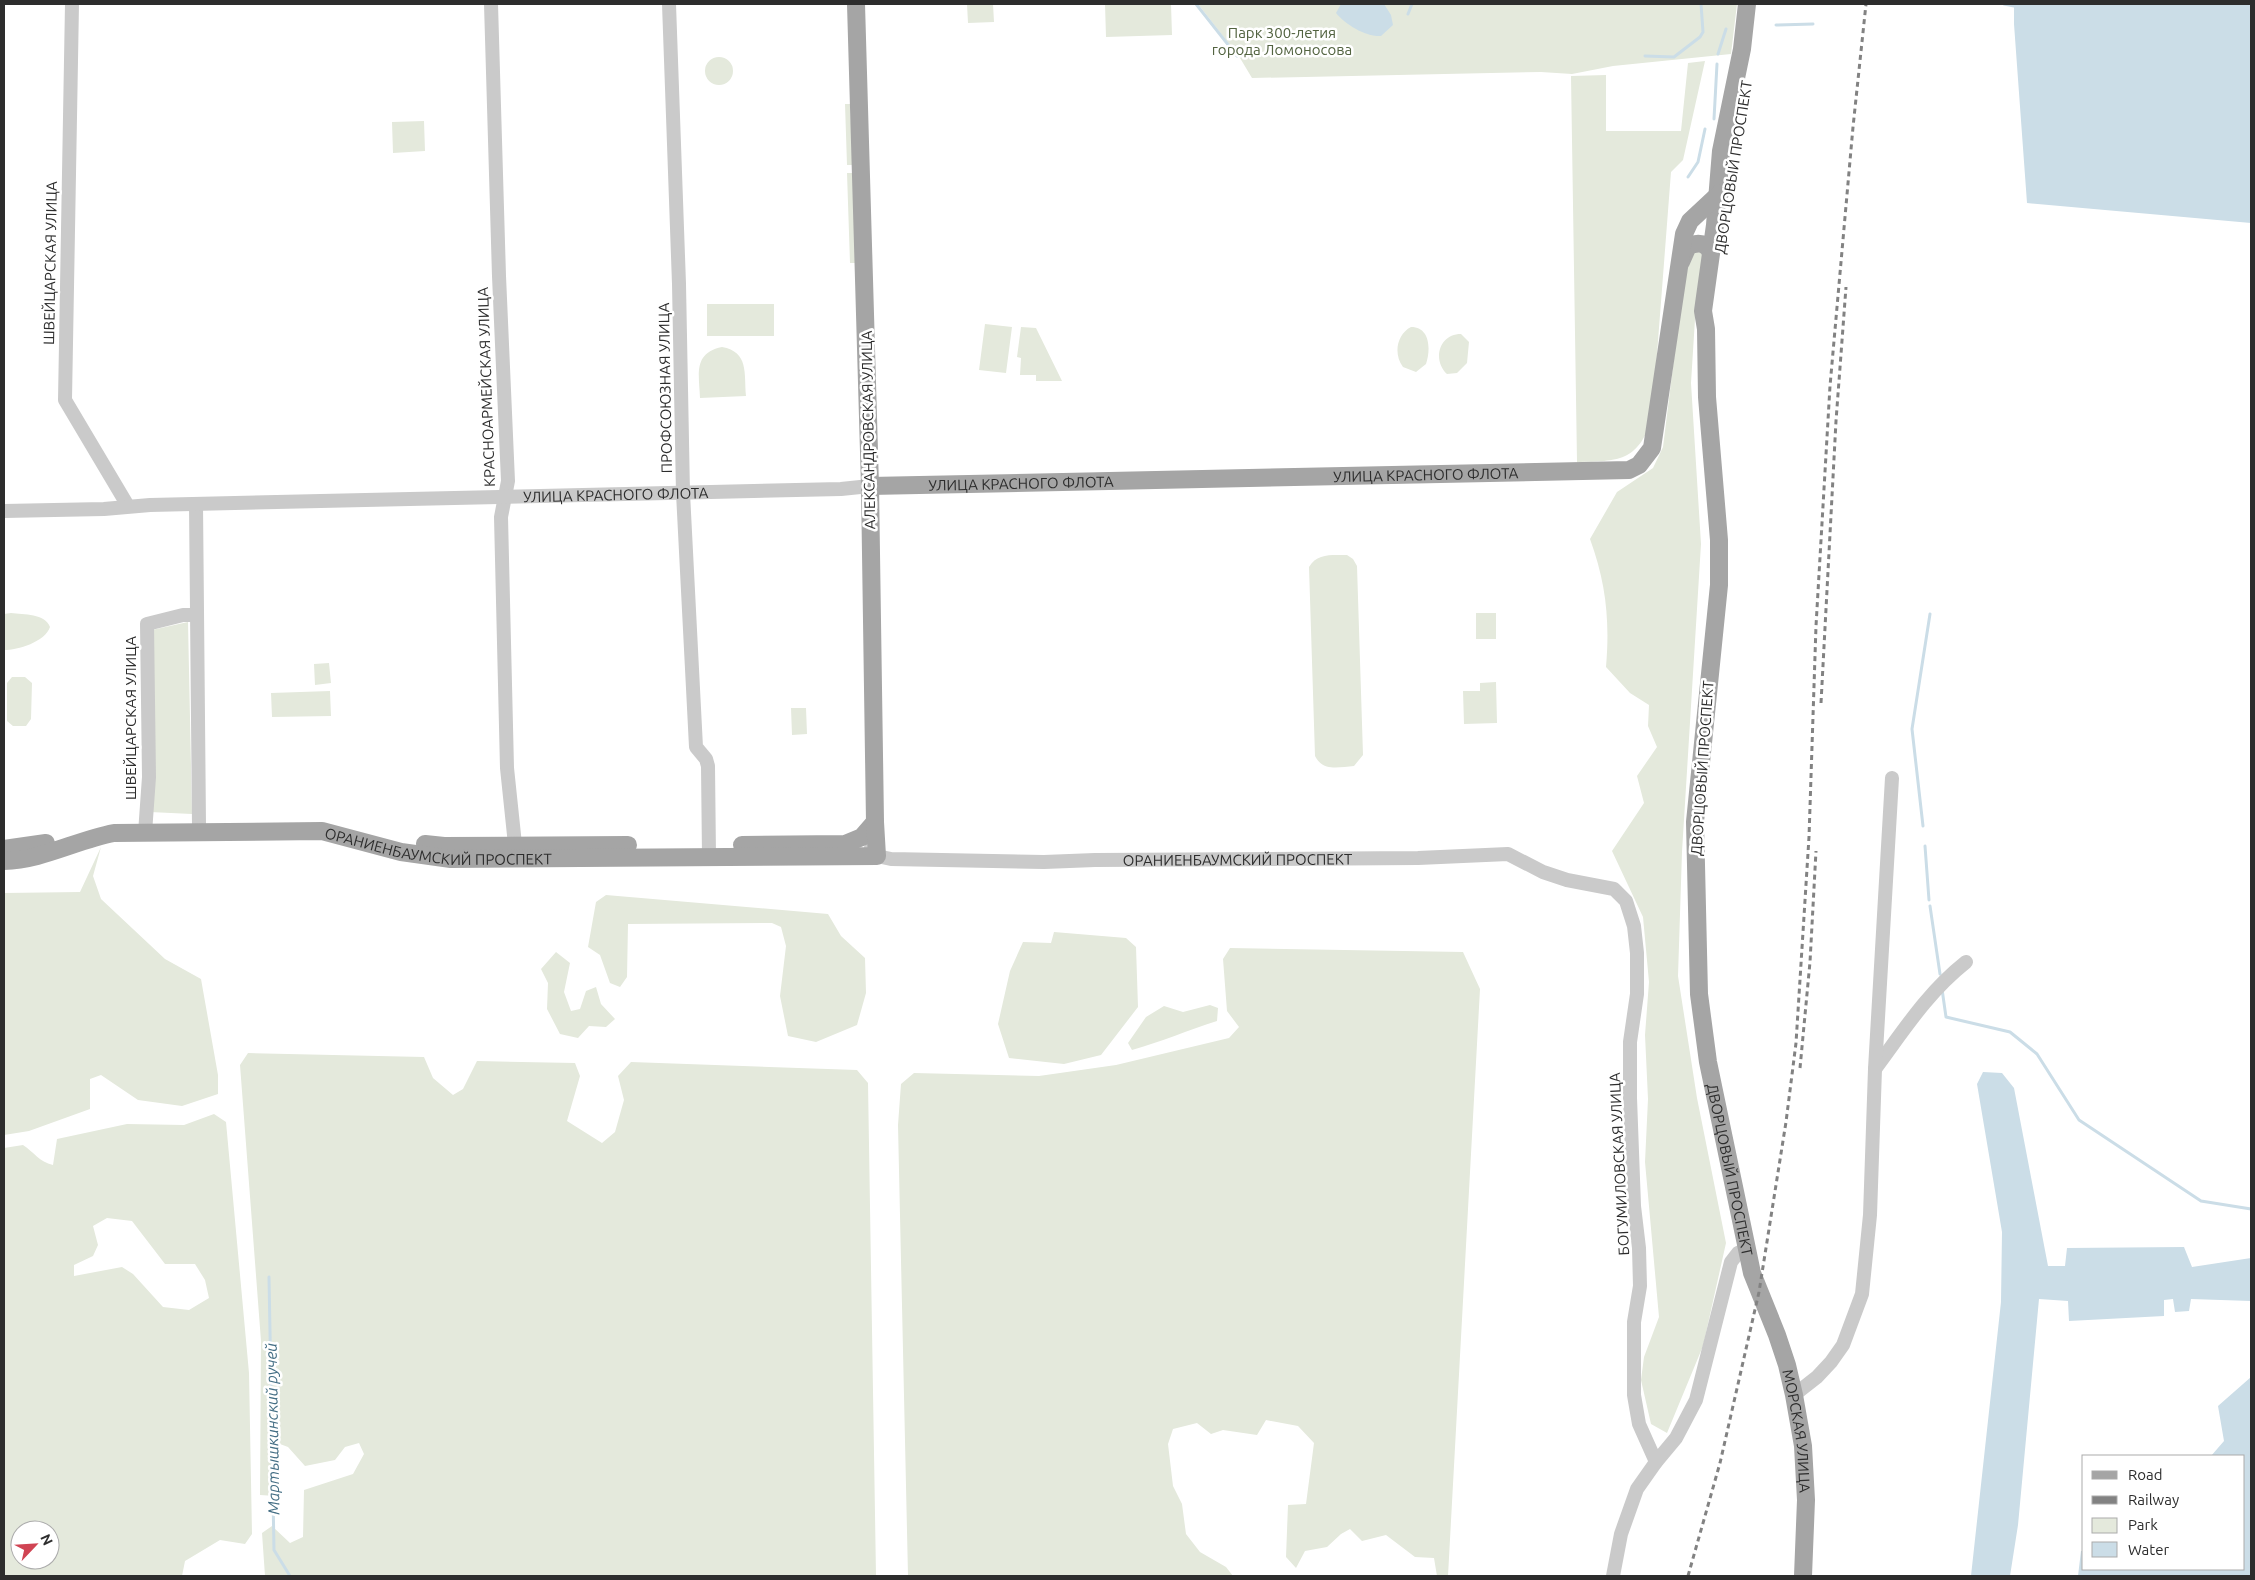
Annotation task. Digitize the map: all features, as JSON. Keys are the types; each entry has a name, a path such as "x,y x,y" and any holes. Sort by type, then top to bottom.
{"main road":[{"name":"АЛЕКСАНДРОВСКАЯ УЛИЦА","path":"856,4 870,486 877,856"},
{"name":"ДВОРЦОВЫЙ ПРОСПЕКТ","path":"1747,4 1742,49 1721,151 1704,311 1707,397 1719,540 1719,585 1695,822 1699,994 1708,1062 1739,1205 1746,1249 1759,1292"},
{"name":"ДВОРЦОВЫЙ ПРОСПЕКТ","path":"1706,329 1711,315 1717,199 1756,27 1756,4"},
{"name":"УЛИЦА КРАСНОГО ФЛОТА","path":"870,486 1629,470 1639,465 1652,448 1684,234 1690,221 1717,199"},
{"name":"ДВОРЦОВЫЙ ПРОСПЕКТ","path":"1677,274 1688,246 1700,243 1708,247 1711,252"},
{"path":"862,837 875,822"},
{"name":"ОРАНИЕНБАУМСКИЙ ПРОСПЕКТ","path":"4,861 22,861 97,836 145,828 198,825 336,824 413,843 516,852 709,851 877,856"},
{"name":"ОРАНИЕНБАУМСКИЙ ПРОСПЕКТ","path":"4,849 31,847 97,827 322,831 418,855 451,859 516,852"},
{"name":"ОРАНИЕНБАУМСКИЙ ПРОСПЕКТ","path":"709,851 845,844 862,837"},
{"name":"МОРСКАЯ УЛИЦА","path":"1759,1292 1778,1335 1788,1365 1803,1446 1805,1482 1803,1576"}],"street":[{"name":"ШВЕЙЦАРСКАЯ УЛИЦА","path":"72,4 65,400 128,506"},
{"name":"КРАСНОАРМЕЙСКАЯ УЛИЦА","path":"491,4 498,267 508,481 501,517 507,768 516,852"},
{"name":"ПРОФСОЮЗНАЯ УЛИЦА","path":"669,4 671,106 679,292 683,493 696,747 706,759 708,766 709,851"},
{"name":"УЛИЦА КРАСНОГО ФЛОТА","path":"4,511 196,504 841,489 870,486"},
{"path":"196,504 198,825"},
{"name":"ШВЕЙЦАРСКАЯ УЛИЦА","path":"145,828 149,777 147,624 183,615 196,615"},
{"path":"1794,1395 1832,1362 1845,1340 1862,1294 1870,1215 1875,1070 1892,778"},
{"path":"862,837 877,856"},
{"name":"ОРАНИЕНБАУМСКИЙ ПРОСПЕКТ","path":"877,856 891,859 1044,862 1418,858 1508,854 1543,872 1592,885"},
{"name":"БОГУМИЛОВСКАЯ УЛИЦА","path":"1592,885 1614,889 1626,901 1634,926 1637,953 1637,994 1630,1042 1634,1206 1640,1276 1634,1322 1634,1395 1639,1424 1656,1462"},
{"path":"1875,1070 1920,1007 1942,981 1966,962"},
{"path":"1612,1576 1620,1534 1637,1489 1676,1438 1696,1400 1731,1262 1738,1253 1746,1249"}],"green space":[{"path":"967,4 993,4 994,22 968,23"},
{"path":"1105,4 1171,4 1172,35 1106,37"},
{"name":"Парк 300-летия города Ломоносова","path":"1198,4 1737,4 1731,54 1613,66 1572,74 1541,72 1252,78 1240,58"},
{"path":"719,57 729,61 733,71 729,81 719,85 709,81 705,71 709,61"},
{"path":"1705,61 1683,160 1671,172 1652,419 1640,444 1625,456 1604,461 1577,462 1571,76 1606,75 1606,131 1681,131 1688,63"},
{"path":"845,104 850,104 853,165 847,165"},
{"path":"424,121 425,151 393,153 392,122"},
{"path":"847,173 853,173 856,263 850,263"},
{"path":"1693,249 1703,254 1696,303 1691,383 1701,544 1682,852 1678,976 1697,1098 1726,1243 1703,1346 1667,1433 1651,1424 1641,1380 1644,1357 1659,1317 1645,1162 1648,1099 1645,1035 1649,982 1643,917 1612,851 1644,803 1637,776 1657,747 1648,726 1649,705 1630,693 1606,667 1606,602 1600,571 1590,539 1617,492 1653,468 1663,447 1683,286"},
{"path":"707,304 774,304 774,336 707,336"},
{"path":"985,324 1012,327 1006,373 979,370"},
{"path":"1021,327 1036,328 1062,381 1036,381 1036,375 1020,375 1021,358 1017,357"},
{"path":"1411,327 1422,331 1428,340 1426,364 1416,372 1403,367 1397,350 1402,334"},
{"path":"1461,334 1469,342 1467,363 1457,373 1447,374 1440,362 1440,349 1447,338"},
{"path":"722,347 731,350 741,359 745,372 746,396 700,398 699,373 702,359 706,354"},
{"path":"1347,555 1353,559 1357,566 1363,755 1354,766 1332,767 1322,764 1315,756 1309,567 1312,562 1321,557"},
{"path":"11,613 39,617 44,619 50,627 43,637 37,641 16,649 4,650 4,614"},
{"path":"1476,613 1496,613 1496,639 1476,639"},
{"path":"188,622 192,814 150,812 152,630"},
{"path":"329,663 331,683 315,685 314,664"},
{"path":"12,677 25,677 32,683 31,719 26,726 13,726 7,721 7,683"},
{"path":"1496,682 1497,723 1464,724 1463,691 1480,691 1480,683"},
{"path":"330,691 331,716 272,717 271,693"},
{"path":"791,708 806,708 807,734 792,735"},
{"path":"101,847 93,876 101,899 165,959 201,979 218,1075 218,1094 182,1106 138,1100 101,1075 90,1079 90,1109 29,1131 4,1135 4,893 80,892"},
{"path":"606,895 828,914 841,936 865,958 866,993 857,1025 816,1042 788,1036 780,996 786,946 781,927 772,923 628,924 627,977 620,987 610,983 600,955 588,947 596,902"},
{"path":"1054,932 1126,938 1136,947 1138,1007 1101,1055 1064,1064 1009,1058 998,1024 1010,971 1023,942 1051,943"},
{"path":"1230,948 1463,952 1480,989 1448,1576 1437,1576 1434,1558 1415,1557 1386,1535 1362,1541 1350,1529 1341,1534 1327,1547 1305,1551 1296,1568 1286,1557 1288,1505 1306,1504 1314,1443 1298,1426 1266,1420 1257,1435 1223,1430 1211,1434 1197,1423 1173,1429 1168,1444 1173,1486 1182,1504 1186,1534 1200,1552 1226,1567 1233,1576 908,1576 898,1125 901,1084 914,1073 1039,1076 1116,1065 1229,1038 1239,1027 1227,1011 1223,959"},
{"path":"556,952 570,963 564,992 571,1011 580,1009 586,991 596,987 601,1004 615,1019 606,1027 589,1026 578,1038 560,1034 547,1009 548,983 541,969"},
{"path":"1210,1005 1218,1008 1217,1021 1132,1050 1128,1043 1146,1017 1164,1006 1183,1012"},
{"path":"248,1053 424,1057 433,1078 453,1095 463,1089 477,1061 575,1063 580,1076 567,1121 602,1143 615,1132 624,1100 618,1076 631,1062 857,1070 868,1083 876,1576 265,1576 262,1533 272,1526 290,1543 303,1537 304,1490 353,1474 364,1454 359,1443 345,1447 335,1460 305,1466 288,1447 280,1444 275,1496 260,1495 261,1341 240,1065"},
{"path":"214,1114 226,1122 249,1373 252,1534 245,1544 220,1540 185,1561 182,1576 4,1576 4,1148 23,1145 40,1159 53,1165 57,1139 127,1124 184,1125","holes":["107,1218 132,1221 165,1264 195,1264 205,1280 209,1298 189,1310 163,1307 133,1274 122,1267 74,1276 74,1265 93,1256 98,1245 93,1226"]}],"water":[{"path":"1341,4 1384,4 1391,15 1393,25 1381,36 1369,35 1351,26 1336,13"},
{"path":"2014,4 2251,4 2251,223 2027,203"},
{"path":"1983,1072 2002,1073 2014,1088 2048,1266 2065,1266 2067,1248 2184,1247 2192,1267 2251,1258 2251,1301 2191,1299 2189,1311 2175,1312 2173,1299 2164,1300 2164,1316 2069,1321 2068,1301 2039,1299 2018,1525 2010,1576 1971,1576 2001,1302 2002,1232 1977,1084"},
{"path":"2251,1377 2251,1576 2078,1576 2081,1551 2082,1570 2245,1570 2245,1455 2212,1455 2224,1441 2218,1406"}],"waterway":[{"path":"1196,4 1237,56"},
{"path":"1408,14 1412,4"},
{"path":"1645,56 1674,57 1700,37 1703,32 1701,4"},
{"path":"2004,4 2014,6"},
{"path":"1776,25 1813,24"},
{"path":"1718,54 1726,29"},
{"path":"1714,119 1717,64"},
{"path":"1688,177 1698,162 1705,129"},
{"path":"1923,826 1912,729 1930,614"},
{"path":"1925,846 1929,900"},
{"path":"1930,906 1940,974"},
{"path":"1942,989 1946,1017 2010,1032 2037,1054 2079,1120 2201,1201 2251,1209"},
{"name":"Мартышкинский ручей","path":"269,1277 274,1550 290,1576"}],"railway":[{"path":"1688,1576 1720,1463 1759,1292 1786,1122 1796,1043 1809,837 1816,626 1830,386 1866,4"},
{"path":"1821,703 1836,421 1846,287"},
{"path":"1800,1068 1810,962 1816,851"}]}
